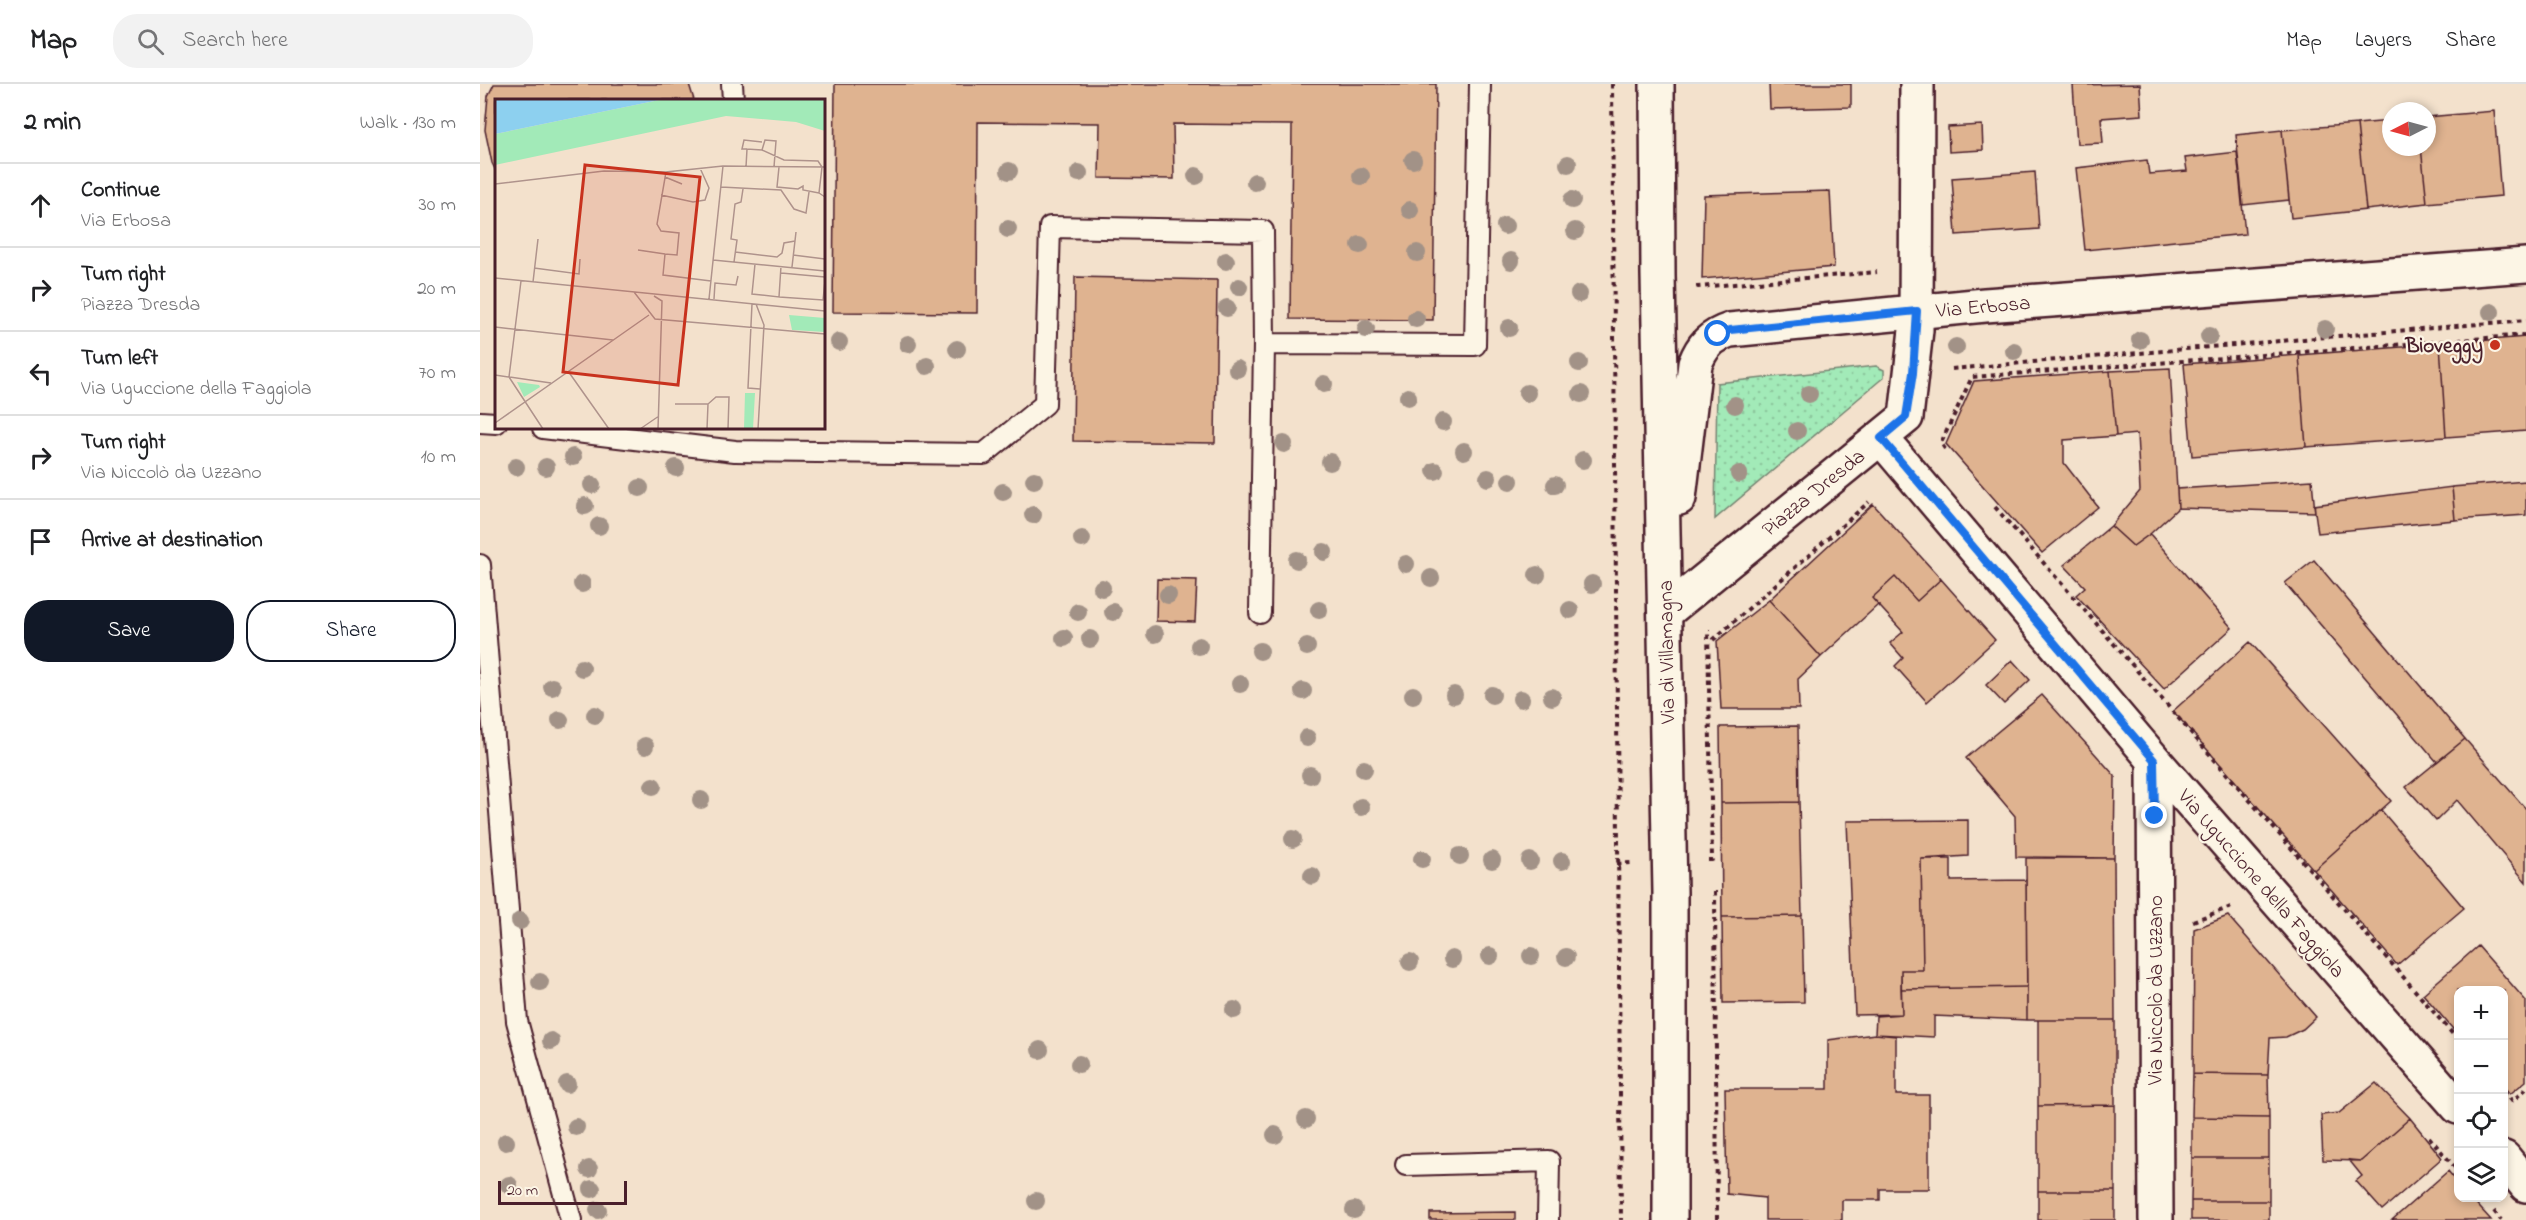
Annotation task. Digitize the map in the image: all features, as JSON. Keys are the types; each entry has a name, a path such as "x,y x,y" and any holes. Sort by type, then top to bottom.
{"main road":[{"name":"Via di Villamagna","path":"1658,84 1659,286 1670,892 1670,1220"},
{"name":"Piazza Dresda","path":"1665,606 1906,417 1913,373 1917,311 1917,84"},
{"name":"Via Erbosa","path":"1665,606 1694,370 1702,349 1718,334 1730,330 1917,311 2526,266"},
{"name":"Via Uguccione della Faggiola","path":"1881,438 2154,760 2454,1102"},
{"name":"Via Niccolò da Uzzano","path":"2154,760 2156,1220"}],"lane":[{"path":"732,84 733,99"},
{"path":"1264,344 1475,345 1480,84"},
{"path":"560,429 696,437 735,451 984,454 1045,404 1050,227 1263,231 1264,344 1260,613"},
{"path":"480,422 495,423"},
{"path":"480,565 517,1022 571,1220"},
{"path":"1406,1165 1549,1161 1548,1220"}],"path":[{"path":"1612,84 1622,1220"},
{"path":"1698,287 1881,272"},
{"path":"1950,455 1941,443 1972,377 2526,335"},
{"path":"1713,640 1877,495"},
{"path":"1989,500 2454,1035"},
{"path":"1714,891 1717,1220"},
{"path":"2506,1094 2512,1101 2526,1089"}],"green space":[{"path":"1876,366 1884,370 1884,377 1715,519 1717,383"}],"building":[{"path":"494,84 689,84 694,99 495,99 495,169 485,130 488,96"},
{"path":"835,84 1436,84 1433,320 1290,319 1292,125 1173,124 1174,179 1099,178 1100,123 978,122 977,313 833,312"},
{"path":"1769,84 1851,84 1851,107 1770,109"},
{"path":"2140,84 2142,115 2101,118 2103,143 2077,144 2073,85"},
{"path":"2494,111 2501,196 2427,203 2422,156 2436,156 2436,116"},
{"path":"2382,122 2382,156 2422,156 2427,203 2366,210 2357,124"},
{"path":"2357,124 2366,210 2291,218 2282,130"},
{"path":"1982,125 1983,150 1949,152 1948,127"},
{"path":"2282,130 2289,200 2243,205 2236,135"},
{"path":"2237,152 2245,234 2085,250 2076,168 2147,160 2149,174 2187,171 2185,158"},
{"path":"2035,172 2039,229 1956,235 1952,178"},
{"path":"1830,191 1834,267 1702,279 1704,195"},
{"path":"1075,277 1217,280 1215,443 1073,441"},
{"path":"2526,337 2526,431 2446,437 2440,344"},
{"path":"2440,344 2446,437 2306,447 2299,355"},
{"path":"2299,355 2306,447 2192,456 2184,364"},
{"path":"2170,368 2178,508 2133,546 2111,526 2140,491 2137,434 2116,436 2110,371"},
{"path":"2110,371 2116,436 2064,440 2064,463 2098,507 2042,553 1946,444 1974,381"},
{"path":"2312,480 2315,512 2178,508 2177,489"},
{"path":"2526,481 2526,515 2455,520 2452,487"},
{"path":"2452,487 2455,520 2318,533 2314,505"},
{"path":"1873,504 1941,579 1917,601 1895,577 1872,598 1878,605 1821,657 1769,600"},
{"path":"2111,526 2133,546 2150,534 2232,628 2164,689 2076,595 2085,587 2064,565"},
{"path":"2314,560 2465,739 2437,762 2285,583"},
{"path":"1895,577 1917,601 1941,579 1995,640 1927,702 1895,666 1903,658 1890,643 1903,632 1872,598"},
{"path":"1157,579 1197,580 1195,622 1156,621"},
{"path":"1769,600 1821,657 1798,679 1799,709 1721,709 1717,641"},
{"path":"2250,642 2391,801 2314,870 2173,711"},
{"path":"2012,660 2030,680 2004,704 1986,685"},
{"path":"2042,695 2115,776 2114,858 2016,857 2015,816 1966,758"},
{"path":"1798,726 1799,802 1721,803 1720,727"},
{"path":"2465,739 2526,809 2526,882 2457,800 2436,821 2406,787"},
{"path":"1799,802 1802,916 1722,917 1721,803"},
{"path":"2381,810 2464,908 2397,965 2314,870"},
{"path":"1968,820 1968,856 1921,859 1923,970 1901,970 1902,1014 1855,1015 1847,821"},
{"path":"2026,858 2114,858 2115,1020 2027,1020"},
{"path":"1921,859 1951,859 1951,881 2026,880 2027,987 1901,989 1901,970 1923,970"},
{"path":"1802,916 1804,1002 1723,1003 1722,917"},
{"path":"2228,916 2316,1017 2303,1029 2286,1037 2270,1038 2268,1075 2193,1074 2194,929"},
{"path":"2478,946 2526,1001 2526,1081 2510,1094 2508,1092 2508,986 2454,986 2454,1030 2423,994"},
{"path":"2027,987 2027,1020 1934,1016 1934,1037 1875,1034 1876,1016 1902,1014 1901,989"},
{"path":"2038,1020 2115,1020 2115,1105 2038,1106"},
{"path":"1875,1034 1896,1036 1896,1095 1929,1095 1929,1189 1880,1189 1880,1200 1842,1200 1842,1220 1765,1220 1765,1198 1727,1194 1725,1089 1828,1089 1828,1040"},
{"path":"2193,1074 2268,1075 2269,1118 2192,1117"},
{"path":"2376,1083 2410,1118 2361,1161 2323,1160 2321,1115 2339,1113"},
{"path":"2115,1105 2115,1191 2038,1191 2038,1106"},
{"path":"2192,1117 2269,1118 2269,1158 2192,1158"},
{"path":"2410,1118 2442,1158 2382,1210 2356,1181 2362,1176 2349,1160 2361,1161"},
{"path":"2192,1158 2269,1158 2269,1201 2191,1201"},
{"path":"2448,1171 2454,1178 2454,1202 2475,1202 2491,1220 2392,1220"},
{"path":"2038,1191 2115,1191 2115,1220 2038,1220"},
{"path":"2191,1201 2269,1201 2269,1220 2191,1220"},
{"path":"1515,1212 1515,1220 1430,1220 1430,1213"}],"place":[{"name":"Bioveggy","path":"2495,345"}],"route":[{"path":"1718,334 1730,330 1917,311 1913,373 1906,417 1881,438 2154,760 2155,816"}]}
